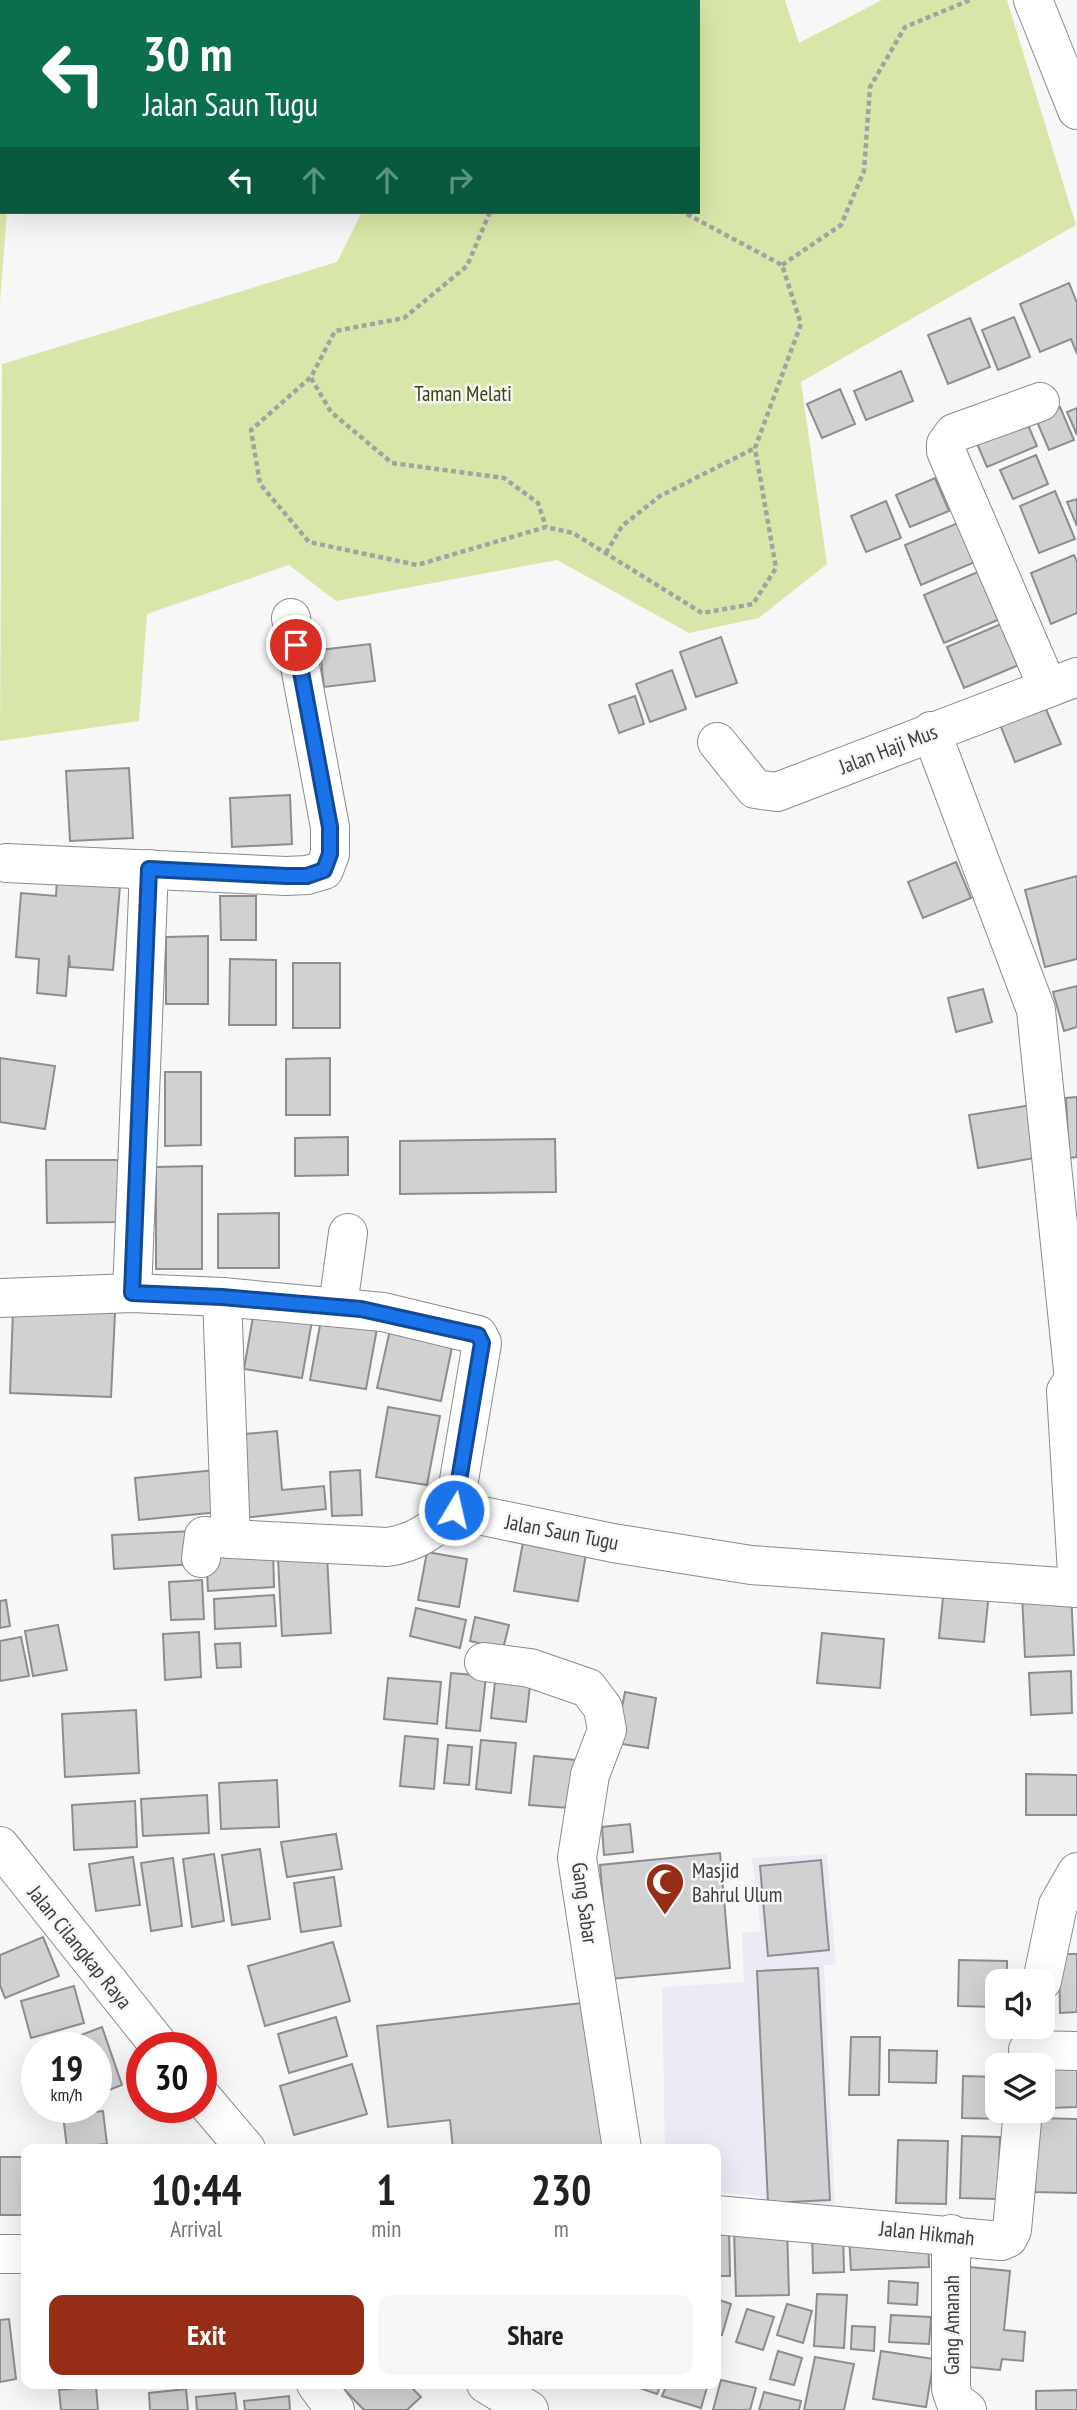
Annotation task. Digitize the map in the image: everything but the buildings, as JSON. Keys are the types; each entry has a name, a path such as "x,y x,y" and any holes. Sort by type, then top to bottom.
{"street":[{"path":"1033,0 1077,110"},
{"path":"1040,402 954,433 946,444 946,451 1062,682"},
{"path":"6,863 286,876 307,876 324,870 330,854 330,827 291,618"},
{"name":"Jalan Haji Mus","path":"717,743 755,789 777,792 1062,682"},
{"path":"932,731 1036,1010 1075,1380 1066,1391 1077,1573"},
{"path":"132,1293 149,869"},
{"path":"338,1306 348,1233"},
{"path":"0,1298 132,1293 222,1297 383,1312 474,1334 481,1338 454,1510 430,1533 406,1544 387,1547 216,1548 222,1297"},
{"name":"Jalan Saun Tugu","path":"454,1510 612,1543 751,1565 1077,1588"},
{"name":"Gang Sabar","path":"484,1662 530,1668 588,1688 603,1709 607,1730 590,1775 578,1858 621,2144"},
{"name":"Jalan Cilangkap Raya","path":"0,1846 148,2032"},
{"path":"1045,1969 1058,1905 1077,1872"},
{"path":"1029,2047 1077,2051"},
{"path":"217,2115 242,2144"},
{"name":"Jalan Hikmah","path":"721,2214 951,2234 1001,2241 1008,2238 1014,2216 1022,2123"},
{"name":"Gang Amanah","path":"951,2234 951,2389 956,2400 967,2410"},
{"path":"0,2254 21,2254"},
{"path":"320,2389 335,2410"},
{"path":"494,2389 529,2410"}],"path":[{"path":"782,265 841,225 863,171 870,87 905,27 970,0"},
{"path":"489,214 467,266 404,318 335,331 311,377 251,430 260,484 309,542 417,565 546,527 573,533 702,613 753,604 776,568 755,448 801,324 782,265 687,214"},
{"path":"311,377 331,412 392,463 504,478 538,503 546,527"},
{"path":"606,553 622,526 660,496 755,448"}],"shaded area":[{"path":"827,1854 836,1965 824,1965 835,2206 768,2212 760,2196 721,2192 721,2144 665,2144 662,1987 744,1982 742,1933 761,1931 752,1858"}],"green space":[{"name":"Taman Melati","path":"700,0 785,0 799,43 882,0 1007,0 1076,225 801,382 827,564 759,618 689,633 557,560 336,601 289,565 147,614 139,721 0,741 2,364 337,262 361,214 700,214"},
{"path":"0,214 7,214 0,302"}],"place":[{"name":"Masjid Bahrul Ulum","path":"665,1916"}],"route":[{"path":"296,645 330,827 330,854 324,870 307,876 286,876 149,869 144,1064 132,1293 338,1306 383,1312 478,1335 482,1343 454,1510"}]}
